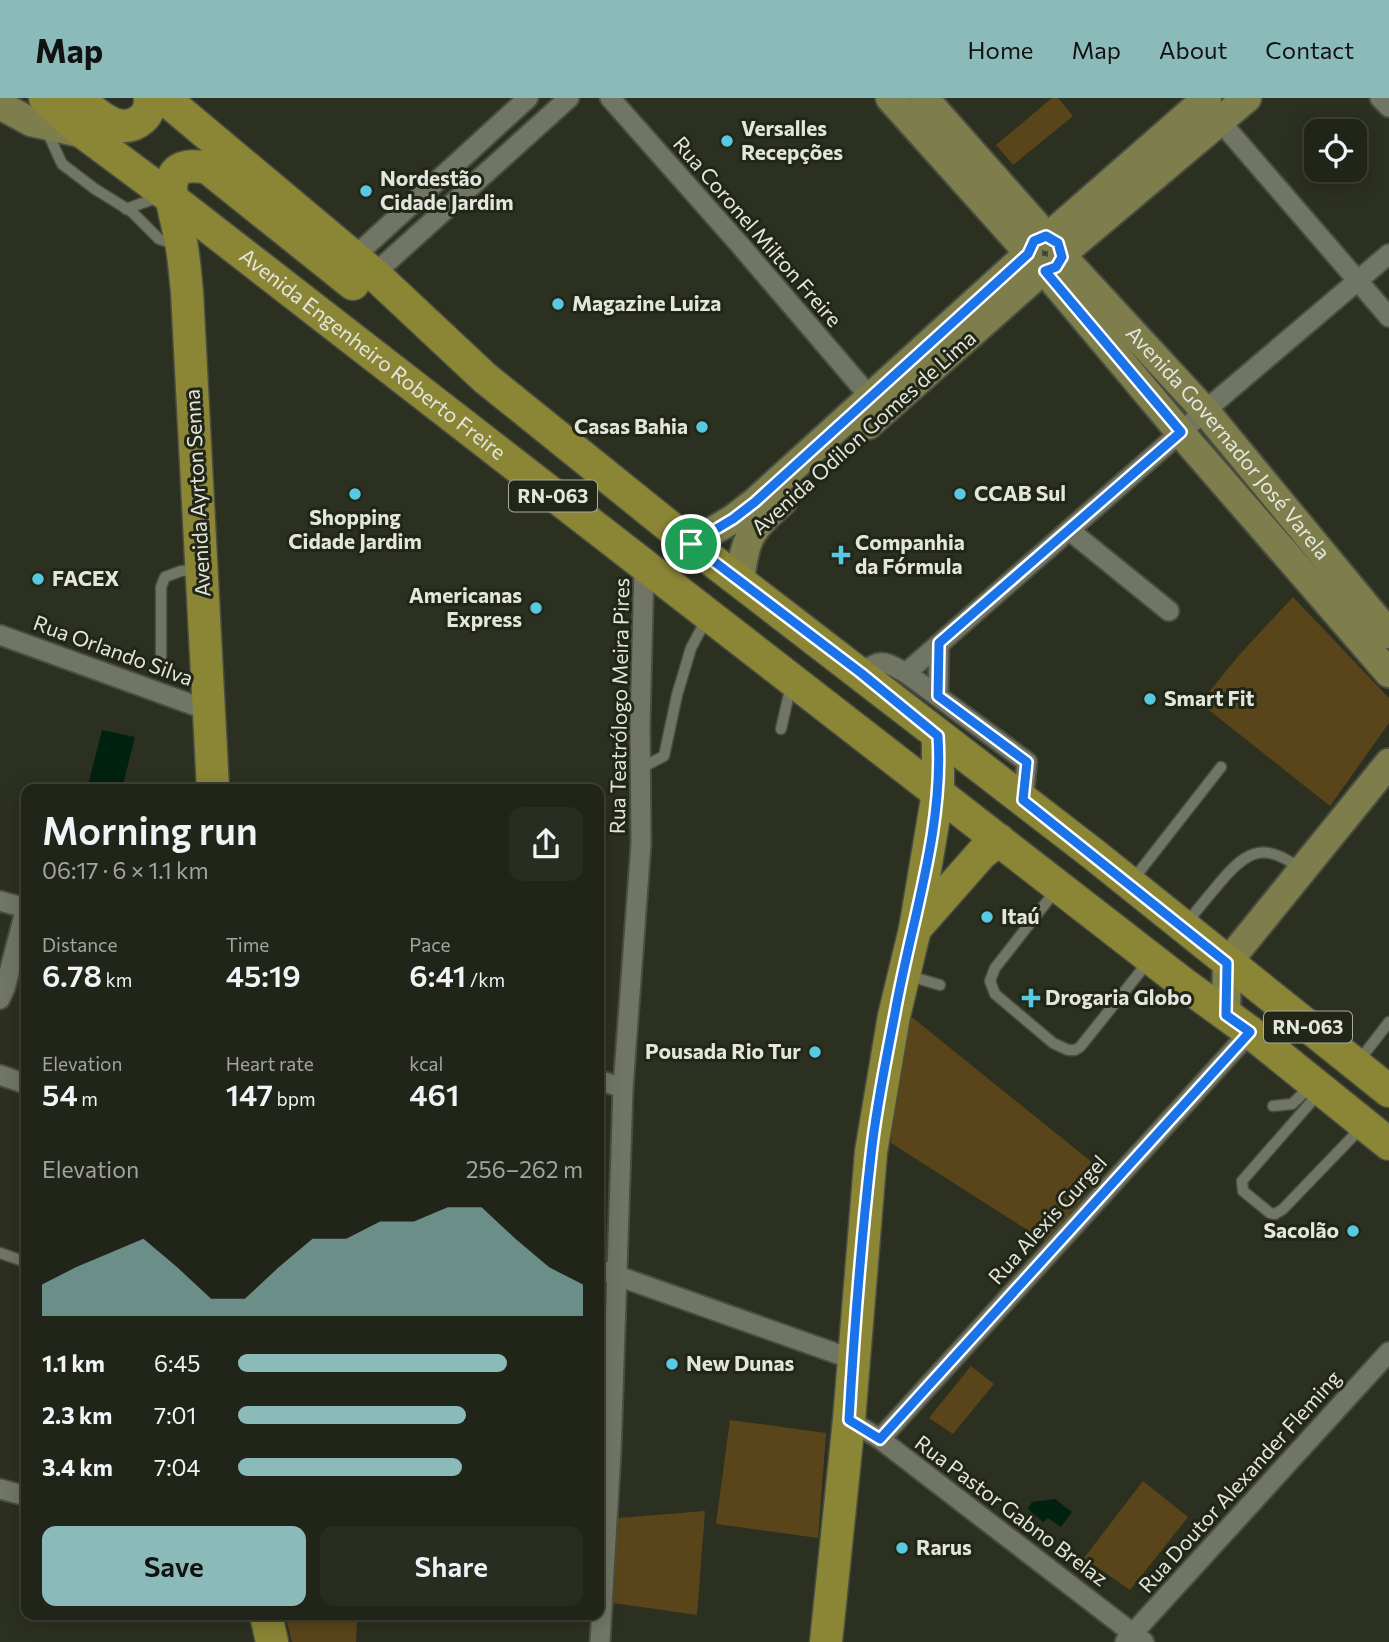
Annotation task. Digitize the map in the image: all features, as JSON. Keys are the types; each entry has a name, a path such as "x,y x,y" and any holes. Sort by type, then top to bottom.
{"main road":[{"path":"77,98 112,125 142,120 148,112 150,98"},
{"name":"RN-063","path":"164,98 364,266 485,378 691,544 861,673 1389,1091"},
{"name":"Avenida Governador José Varela","path":"890,98 1205,411 1378,636 1389,673"},
{"name":"Avenida Governador José Varela","path":"924,98 1181,432 1378,636"},
{"name":"Avenida Odilon Gomes de Lima","path":"740,581 744,548 750,533 757,525 1208,105 1247,98"},
{"name":"Avenida Engenheiro Roberto Freire","path":"0,105 31,122 44,112 85,134 168,196 1058,887 1238,1023 1389,1144"},
{"path":"168,196 173,178 180,171 196,166 208,168 436,350 485,378"},
{"name":"Avenida Ayrton Senna","path":"168,196 182,246 187,305 213,784"},
{"name":"Avenida Odilon Gomes de Lima","path":"691,544 733,519 755,502 870,397 1045,254"},
{"path":"826,1642 849,1420 871,1152 902,974 915,929 938,793 938,736"},
{"path":"1238,1023 1227,963 1389,763"},
{"path":"915,929 982,853 999,841"},
{"path":"267,1620 272,1642"}],"street":[{"path":"364,266 462,157 528,98"},
{"path":"364,266 482,176 569,98"},
{"name":"Rua Coronel Milton Freire","path":"610,98 870,397"},
{"path":"1380,98 1389,107"},
{"path":"1208,105 1389,317"},
{"path":"462,157 482,176"},
{"path":"906,673 1389,254"},
{"path":"1069,530 1169,611"},
{"name":"Rua Teatrólogo Meira Pires","path":"604,1573 611,1452 607,1272 641,844 644,567"},
{"name":"Rua Orlando Silva","path":"0,635 210,710"},
{"path":"938,696 939,643"},
{"path":"861,673 877,662 886,662 906,673 1027,762 1023,800"},
{"path":"0,901 21,906"},
{"path":"0,999 21,927"},
{"name":"Rua Alexis Gurgel","path":"880,1439 1238,1023"},
{"path":"0,1076 21,1082"},
{"path":"604,1082 623,1088"},
{"path":"607,1272 852,1359"},
{"name":"Rua Doutor Alexander Fleming","path":"1134,1639 1389,1352"},
{"name":"Rua Pastor Gabno Brelaz","path":"849,1420 880,1439 1134,1639"},
{"path":"0,1489 21,1495"},
{"name":"Rua Teatrólogo Meira Pires","path":"600,1642 601,1620"}],"lane":[{"path":"44,112 62,164 126,209 159,239 182,246"},
{"path":"126,209 168,196"},
{"path":"160,657 161,587 165,577 181,570 202,569"},
{"path":"641,768 664,756 677,695 691,648 708,616"},
{"path":"781,729 792,681"},
{"path":"1129,885 1221,767"},
{"path":"1183,927 1236,862 1248,855 1276,853 1302,870"},
{"path":"1058,887 995,968 990,981 995,994 1053,1043 1068,1050 1080,1047 1150,958"},
{"path":"902,974 940,985"},
{"path":"1356,1065 1389,1022"},
{"path":"1273,1106 1292,1104 1318,1087"},
{"path":"1318,1087 1242,1181 1243,1191 1270,1213 1275,1214 1283,1209 1364,1125"},
{"path":"0,1253 21,1260"}],"shaded area":[{"path":"1052,98 1058,98 1073,116 1013,165 996,145"},
{"path":"1293,597 1389,698 1389,723 1330,806 1200,703 1240,654"},
{"path":"102,730 135,737 123,784 88,784"},
{"path":"903,1010 1104,1172 1046,1242 891,1143"},
{"path":"971,1366 994,1384 953,1434 929,1418"},
{"path":"730,1420 826,1433 818,1538 716,1524"},
{"path":"1143,1481 1188,1517 1130,1590 1084,1558"},
{"path":"1055,1499 1072,1512 1061,1527 1048,1518 1043,1522 1028,1509 1032,1502"},
{"path":"705,1511 697,1615 613,1603 618,1518"},
{"path":"286,1620 357,1620 356,1642 292,1642"}],"place":[{"name":"Versalles Recepções","path":"727,141"},
{"name":"Nordestão Cidade Jardim","path":"366,191"},
{"name":"Magazine Luiza","path":"558,304"},
{"name":"Casas Bahia","path":"702,427"},
{"name":"Shopping Cidade Jardim","path":"355,494"},
{"name":"CCAB Sul","path":"960,494"},
{"name":"Companhia da Fórmula","path":"841,555"},
{"name":"FACEX","path":"38,579"},
{"name":"Americanas Express","path":"536,608"},
{"name":"Smart Fit","path":"1150,699"},
{"name":"Itaú","path":"987,917"},
{"name":"Drogaria Globo","path":"1031,998"},
{"name":"Pousada Rio Tur","path":"815,1052"},
{"name":"Sacolão","path":"1353,1231"},
{"name":"New Dunas","path":"672,1364"},
{"name":"Rarus","path":"902,1548"}],"route":[{"path":"1040,237 1054,239 1062,248 1060,262 1051,270 1045,271 1181,432 939,643 938,696 1027,762 1023,800 1227,963 1226,1015 1250,1032 880,1439 849,1420 852,1359 871,1152 902,974 915,929 938,793 938,736 861,673 691,544 733,519 755,502 1028,254 1030,246 1040,237"}]}
